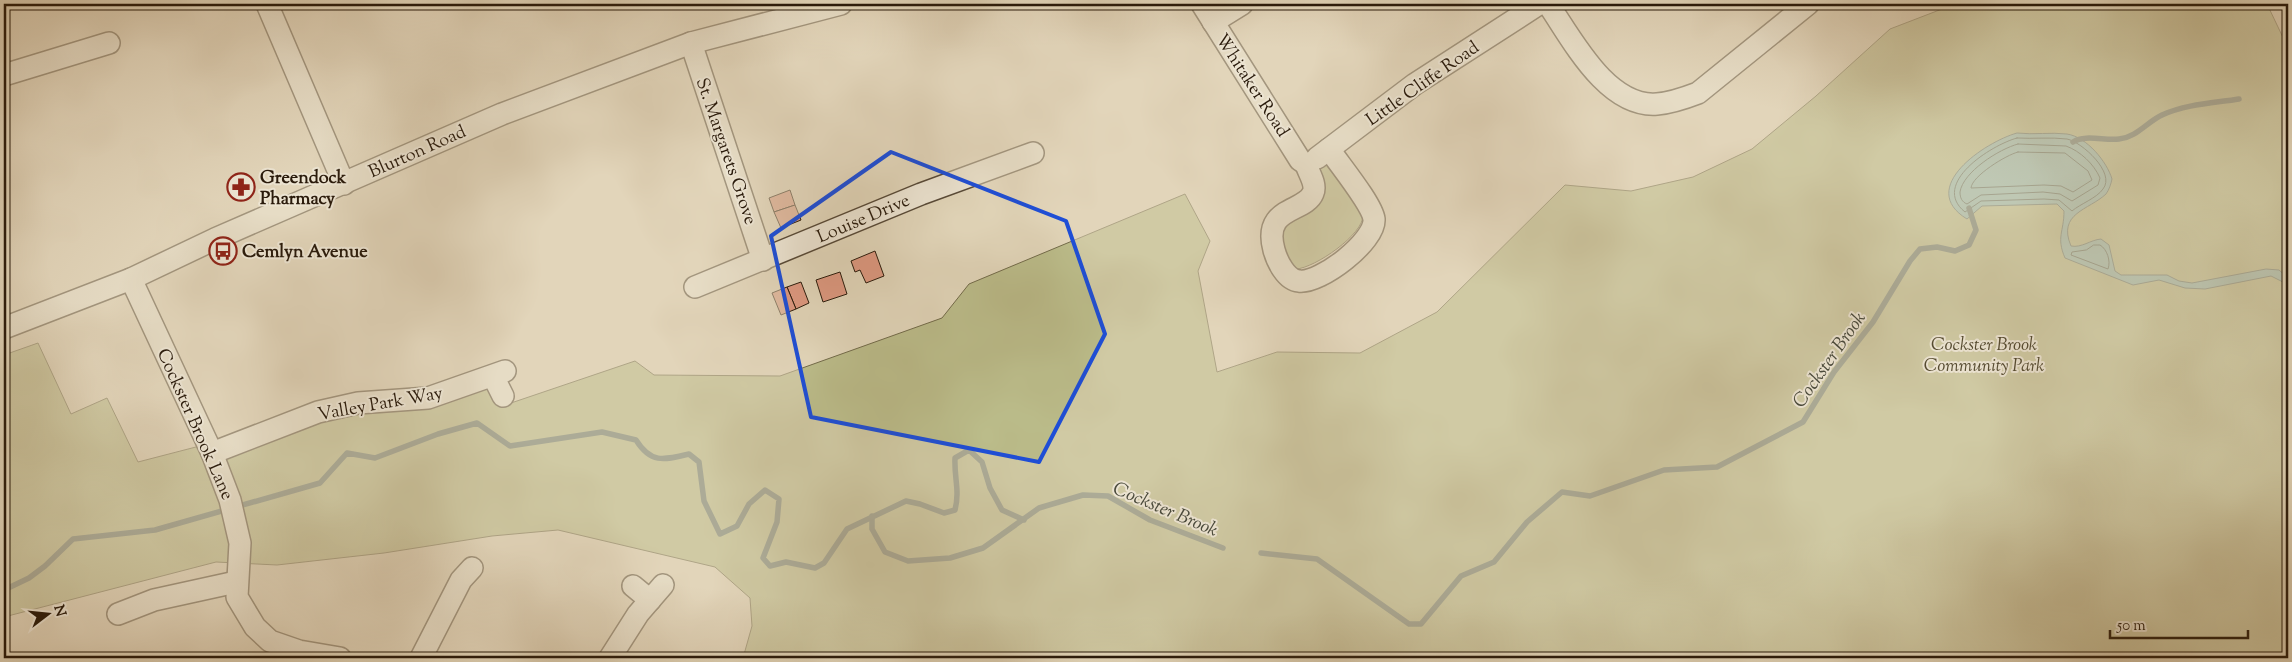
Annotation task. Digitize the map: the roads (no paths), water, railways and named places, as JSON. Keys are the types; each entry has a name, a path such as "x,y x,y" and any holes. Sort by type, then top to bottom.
{"street":[{"path":"267,4 344,184"},
{"name":"Blurton Road","path":"4,328 130,279 215,239 502,114 690,43 837,4"},
{"name":"Whitaker Road","path":"1202,4 1300,160 1306,164"},
{"path":"1213,22 1242,4"},
{"name":"Little Cliffe Road","path":"1306,164 1329,149 1415,84 1539,4"},
{"path":"1548,4 1592,68 1612,89 1637,101 1655,105 1677,101 1698,93 1808,4"},
{"path":"4,76 110,42"},
{"name":"St. Margarets Grove","path":"690,43 764,260"},
{"path":"1306,164 1314,183 1313,192 1308,199 1280,216 1275,224 1273,235 1274,248 1278,259 1288,275 1298,282 1307,281 1327,272 1362,244 1371,235 1374,226 1371,210 1329,149"},
{"name":"Louise Drive","path":"695,287 921,194 1033,153"},
{"name":"Cockster Brook Lane","path":"130,279 212,453 230,500 240,543 236,582 237,597 254,627 270,641 299,651 340,658"},
{"name":"Valley Park Way","path":"212,453 318,412 358,404 428,398 499,373 503,396"},
{"path":"421,658 461,573"},
{"path":"118,614 154,600 236,582"},
{"path":"610,658 638,614 656,592 633,586"}],"water":[{"path":"2017,133 2061,133 2074,136 2089,145 2101,158 2112,179 2109,189 2106,194 2071,219 2068,226 2068,235 2071,246 2079,246 2101,239 2109,245 2115,271 2121,275 2167,275 2179,281 2192,283 2266,269 2279,270 2288,278 2288,288 2281,281 2271,276 2205,289 2185,288 2159,280 2133,285 2065,258 2061,245 2064,211 2057,204 1982,206 1967,219 1953,207 1949,194 1952,181 1961,168 1974,156 1989,146"}],"waterway":[{"path":"2073,142 2083,138 2125,138 2171,111 2200,104 2239,99"},
{"name":"Cockster Brook","path":"1261,553 1317,559 1409,624 1421,624 1461,576 1494,562 1527,522 1562,492 1590,496 1664,470 1717,467 1803,422 1834,372 1873,322 1910,261 1920,249 1937,247 1955,251 1969,245 1976,230 1969,208"},
{"path":"4,590 29,578 45,566 73,539 155,530 320,483 347,453 375,458 438,434 477,423 510,446 602,432 636,440 653,457 665,459 689,454 699,462 704,501 720,534 737,526 749,504 765,490 779,499 777,522 763,558 770,566 786,562 815,568 824,563 847,529 906,501 944,513 955,510 957,496 955,458 969,450 982,462 990,488 1002,510 1024,520"},
{"name":"Cockster Brook","path":"872,516 872,529 885,552 908,561 950,558 983,548 1039,508 1083,495 1108,496 1150,520 1223,548"}],"place":[{"name":"Greendock Pharmacy","path":"241,187"},
{"name":"Cemlyn Avenue","path":"223,251"}],"park label":[{"name":"Cockster Brook Community Park","path":"1984,354"}]}
